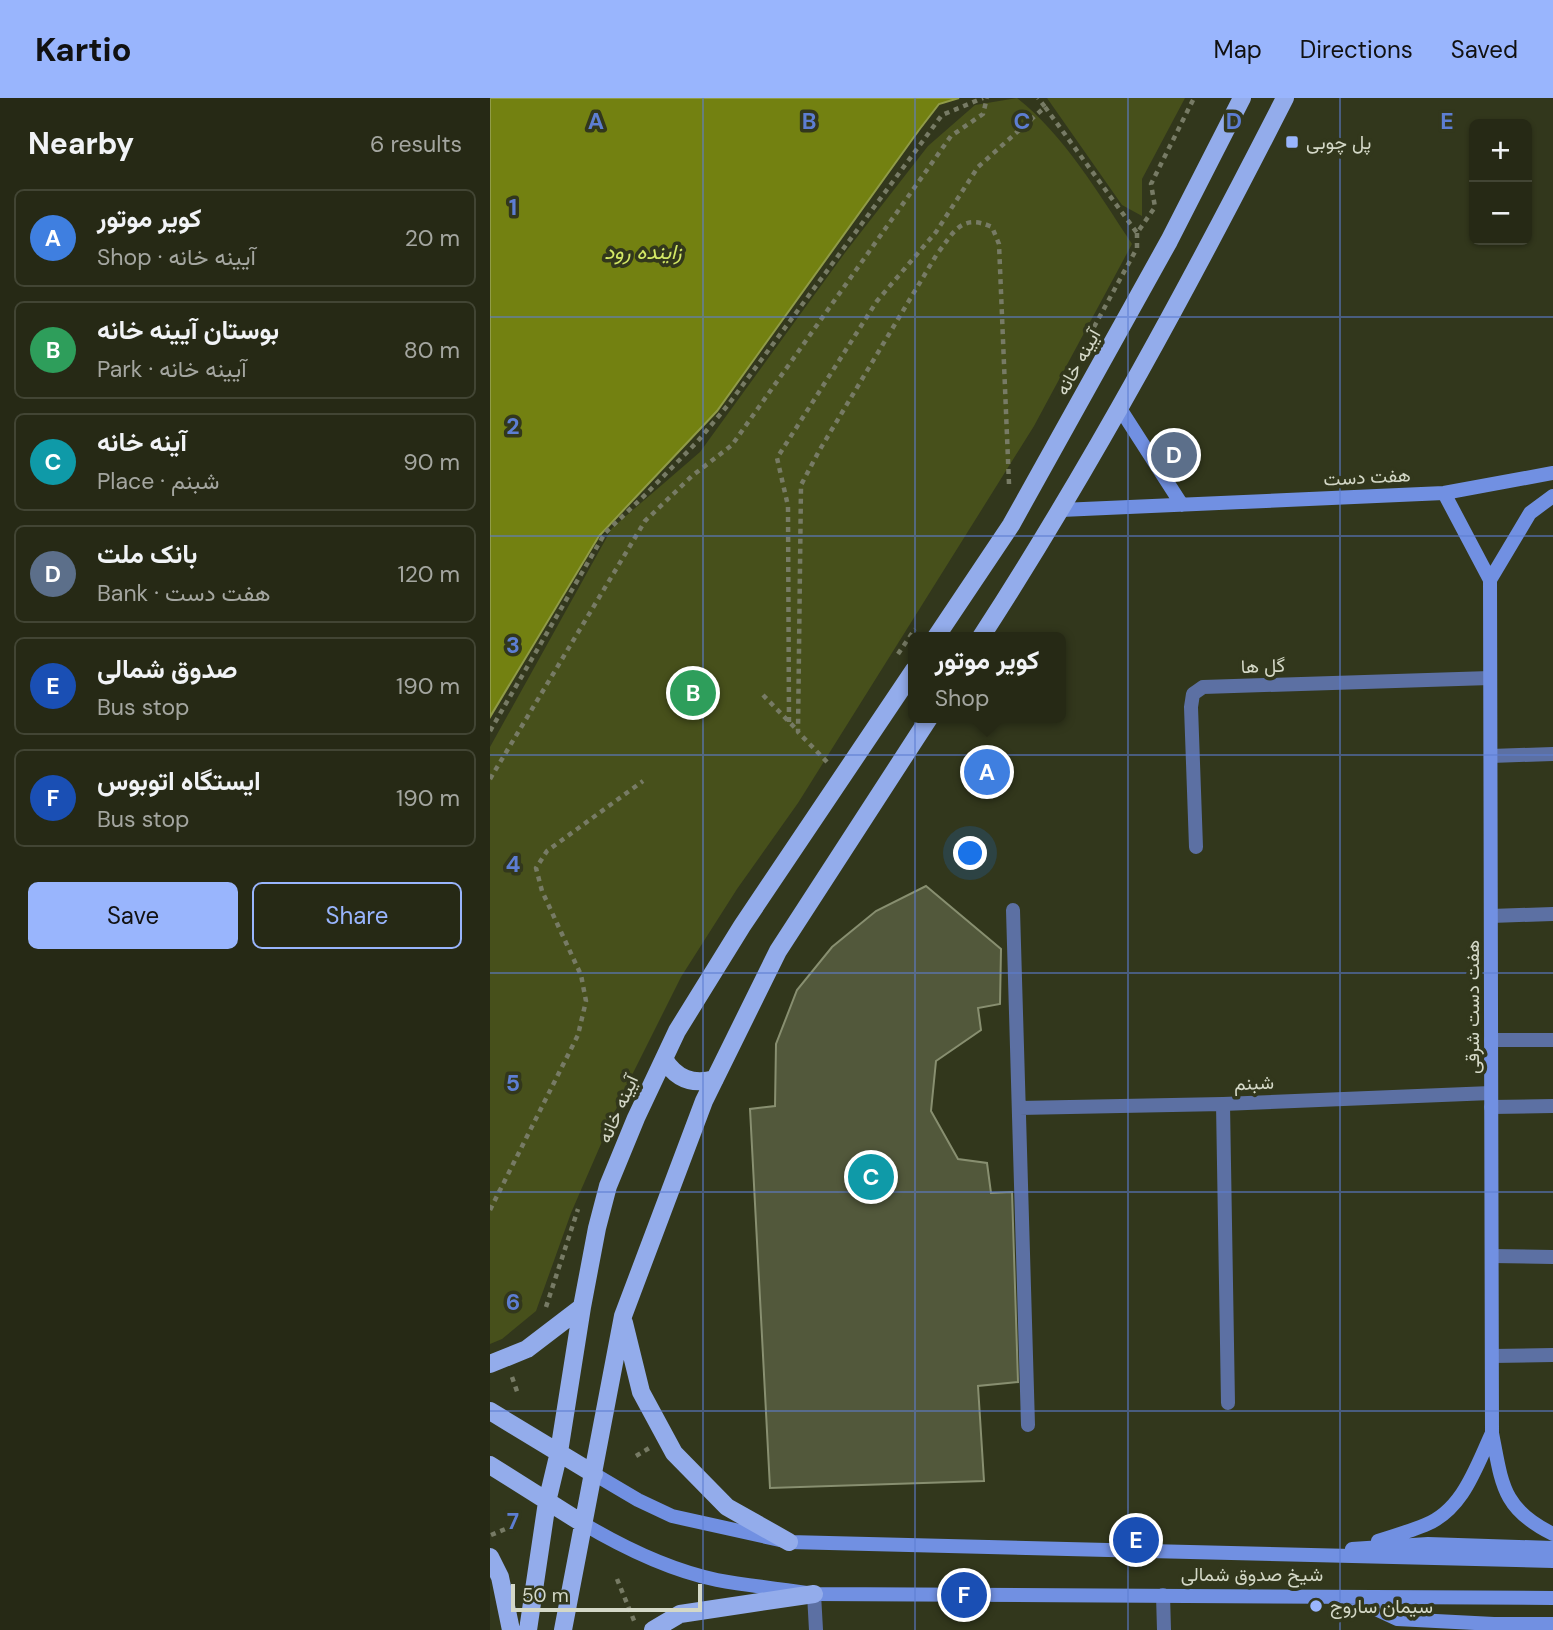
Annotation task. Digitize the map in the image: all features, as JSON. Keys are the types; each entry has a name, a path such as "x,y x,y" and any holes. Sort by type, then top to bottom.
{"main road":[{"name":"آیینه خانه","path":"939,632 1011,525 1169,241 1242,98"},
{"path":"984,632 1061,510 1201,262 1285,98"},
{"name":"آیینه خانه","path":"528,1630 547,1502 559,1452 582,1307 608,1186 677,1031 742,926 908,679"},
{"path":"563,1630 623,1316 699,1114 778,951 926,723"},
{"path":"664,1059 669,1067 685,1079 695,1082 715,1079"},
{"path":"490,1364 527,1349 582,1307"},
{"path":"623,1316 641,1392 674,1453 727,1507 789,1542"},
{"name":"شیخ صدوق شمالی","path":"490,1411 594,1474"},
{"name":"شیخ صدوق شمالی","path":"490,1465 582,1523"},
{"path":"490,1558 500,1577 511,1630"},
{"path":"653,1630 680,1614 814,1594"}],"street":[{"path":"1119,407 1182,505"},
{"name":"هفت دست","path":"1061,510 1444,493 1553,473"},
{"path":"1444,493 1490,580"},
{"path":"1490,580 1530,513 1553,496"},
{"name":"هفت دست شرقی","path":"1490,580 1492,1433"},
{"name":"گل ها","path":"1196,847 1191,707 1193,694 1203,687 1490,678"},
{"path":"1491,756 1553,754"},
{"path":"1013,910 1028,1426"},
{"path":"1491,916 1553,915"},
{"path":"1491,1040 1553,1040"},
{"name":"شبنم","path":"1019,1108 1491,1100 1553,1106"},
{"path":"1223,1104 1228,1404"},
{"path":"1492,1256 1553,1257"},
{"path":"1492,1356 1553,1355"},
{"path":"1492,1433 1502,1488 1515,1507 1535,1525 1553,1534"},
{"path":"1359,1547 1428,1524 1454,1506 1470,1481 1492,1433"},
{"name":"شیخ صدوق شمالی","path":"594,1474 672,1516 789,1542 1553,1561"},
{"name":"شیخ صدوق شمالی","path":"582,1523 650,1559 697,1574 718,1580 814,1594 1553,1598"},
{"name":"شیخ صدوق شمالی","path":"1331,1555 1359,1547 1428,1544 1553,1548"},
{"path":"814,1594 816,1630"},
{"path":"1163,1595 1164,1630"},
{"name":"شیخ صدوق شمالی","path":"1346,1596 1397,1624 1494,1627 1553,1624"}],"path":[{"path":"490,732 605,533 697,442 728,405 942,115 985,98 983,114 951,136 732,445 692,476 645,521 490,779"},
{"path":"1038,98 1137,233"},
{"path":"1092,330 1137,248 1137,233 1155,207 1151,184 1194,98"},
{"path":"789,722 788,506 777,458 877,301 936,232 978,167 1045,107"},
{"path":"798,732 801,485 937,254 960,225 978,220 992,226 999,244 1009,484"},
{"path":"1002,495 1016,472"},
{"path":"913,632 919,623"},
{"path":"896,658 908,640"},
{"path":"763,695 828,763 835,751"},
{"path":"490,1210 578,1035 586,1001 581,975 542,891 536,868 547,851 643,781"},
{"path":"490,1535 508,1528"},
{"path":"617,1578 638,1630"}],"shaded area":[{"path":"1017,98 1066,147 1132,244 1034,426 798,803 737,889 681,977 624,1091 571,1213 536,1311 502,1339 490,1344 490,747 612,528 700,452 847,250 928,146 975,105"},
{"path":"1047,98 1185,98 1142,179 1142,216 1122,205"}],"water":[{"name":"زاینده رود","path":"490,98 959,98 939,104 717,411 599,536 490,717"}],"building":[{"path":"926,886 1001,949 1000,1004 978,1008 981,1030 936,1061 931,1111 958,1159 987,1163 991,1193 1012,1192 1018,1382 978,1386 984,1481 770,1488 750,1109 775,1106 776,1044 797,990 832,947 876,911"}],"place":[{"name":"پل چوبی","path":"1292,142"},
{"name":"بانک ملت","path":"1174,455"},
{"name":"بوستان آیینه خانه","path":"693,693"},
{"name":"کویر موتور","path":"987,772"},
{"name":"آینه خانه","path":"871,1177"},
{"name":"صدوق شمالی","path":"1136,1540"},
{"name":"ایستگاه اتوبوس","path":"964,1595"},
{"name":"سیمان ساروج","path":"1316,1606"}]}
